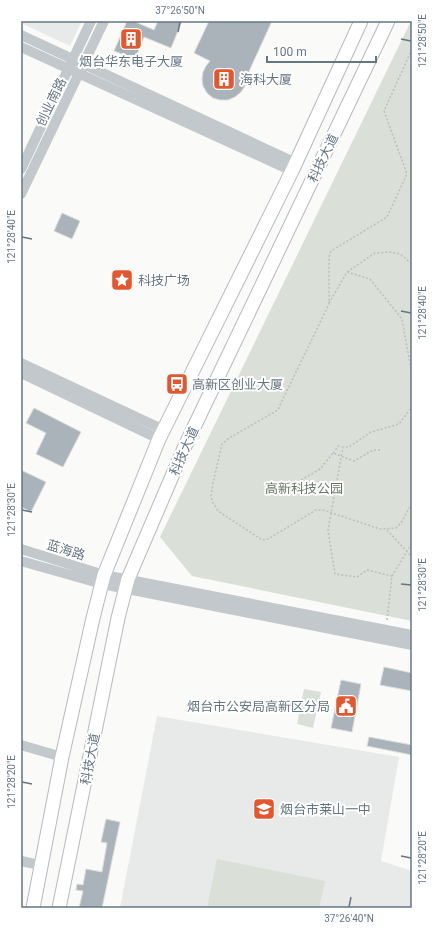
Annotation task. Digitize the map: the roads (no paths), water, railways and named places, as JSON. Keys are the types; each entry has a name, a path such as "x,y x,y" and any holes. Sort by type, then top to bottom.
{"main road":[{"name":"科技大道","path":"33,908 40,865 62,757 103,580 162,435 294,167 361,21"},
{"name":"科技大道","path":"59,908 126,584 185,446 388,21"}],"street":[{"name":"创业南路","path":"21,169 91,21"},
{"name":"创业南路","path":"21,194 104,21"},
{"path":"21,35 81,69 294,167"},
{"path":"21,47 71,64"},
{"path":"21,363 162,435"},
{"path":"21,373 162,435"},
{"name":"蓝海路","path":"21,549 103,580"},
{"name":"蓝海路","path":"21,560 103,580"},
{"path":"103,580 412,635"},
{"path":"126,584 412,645"},
{"path":"21,745 62,757"},
{"path":"21,861 40,865"}],"place":[{"name":"烟台华东电子大厦","path":"131,39"},
{"name":"海科大厦","path":"224,79"},
{"name":"科技广场","path":"122,280"},
{"name":"高新区创业大厦","path":"177,384"},
{"name":"烟台市公安局高新区分局","path":"346,706"},
{"name":"烟台市莱山一中","path":"264,809"}],"park label":[{"name":"高新科技公园","path":"304,488"}]}
